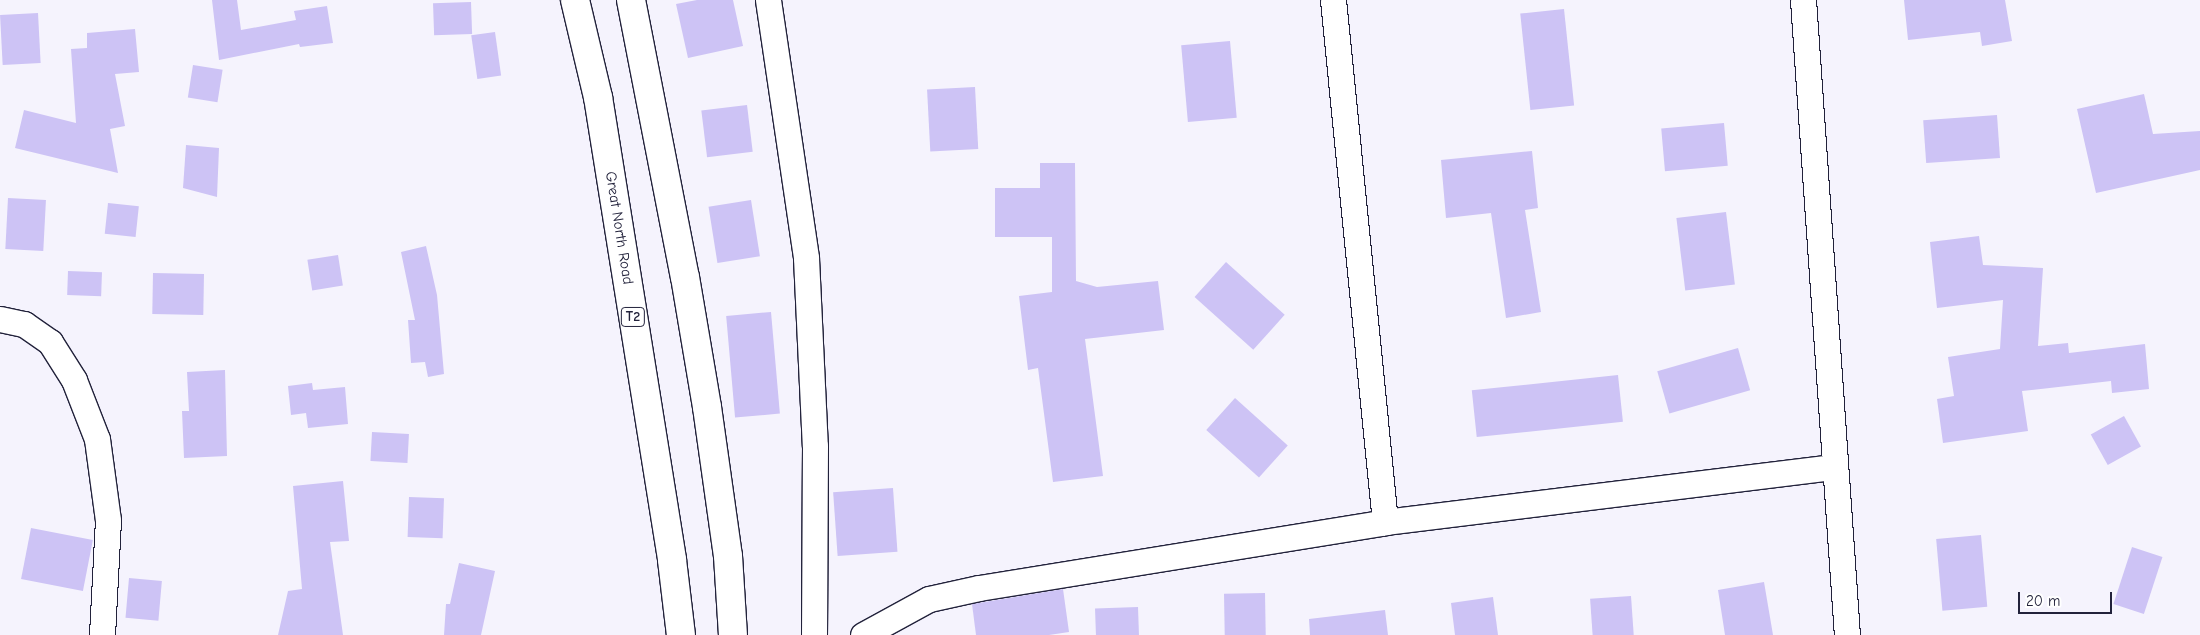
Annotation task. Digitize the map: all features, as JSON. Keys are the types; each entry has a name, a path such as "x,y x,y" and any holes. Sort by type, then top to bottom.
{"highway":[{"name":"Great North Road","path":"576,0 598,97 672,560 681,635"},
{"path":"631,0 685,277 707,407 728,556 733,635"}],"street":[{"path":"768,0 806,258 815,446 814,635"},
{"path":"1333,0 1385,522"},
{"path":"1803,0 1847,635"},
{"path":"0,319 24,324 50,342 74,380 98,439 108,520 102,635"},
{"path":"864,635 929,598 979,588 1385,522 1834,467"}],"building":[{"path":"212,0 237,0 241,30 296,20 294,11 327,6 333,43 300,47 299,44 219,60"},
{"path":"697,0 733,0 743,46 688,58 676,4"},
{"path":"1904,0 2005,0 2012,41 1982,46 1980,32 1908,40"},
{"path":"471,2 472,34 434,35 433,3"},
{"path":"1564,9 1574,105 1530,110 1520,14"},
{"path":"38,13 41,63 3,65 0,15"},
{"path":"135,29 139,72 115,74 125,126 110,129 118,173 15,148 24,110 76,123 71,49 87,48 87,33"},
{"path":"495,32 501,76 477,79 471,35"},
{"path":"1230,41 1237,118 1188,122 1181,45"},
{"path":"193,65 223,70 217,102 188,98"},
{"path":"975,87 978,149 930,151 927,90"},
{"path":"2144,94 2153,134 2200,131 2200,170 2096,193 2077,109"},
{"path":"747,105 753,152 707,157 701,111"},
{"path":"1997,115 2000,158 1926,163 1923,120"},
{"path":"1724,123 1728,166 1665,171 1661,128"},
{"path":"186,145 219,148 217,197 183,188"},
{"path":"1532,151 1538,208 1525,210 1541,312 1506,318 1491,213 1446,218 1441,160"},
{"path":"1040,163 1075,163 1076,281 1097,287 1158,281 1164,330 1085,339 1103,476 1053,482 1038,368 1028,370 1019,296 1052,292 1052,237 995,237 995,188 1040,188"},
{"path":"8,198 46,200 43,251 5,249"},
{"path":"751,200 760,256 717,263 709,207"},
{"path":"108,203 139,206 136,237 105,234"},
{"path":"1726,212 1735,284 1685,291 1676,218"},
{"path":"1979,236 1983,265 2043,268 2038,346 2068,343 2069,353 2145,344 2149,389 2112,393 2111,381 2022,391 2028,431 1943,443 1937,399 1954,396 1948,357 2000,349 2003,300 1937,308 1930,242"},
{"path":"426,246 437,295 444,374 428,377 425,362 411,363 408,320 415,320 401,252"},
{"path":"338,255 343,286 312,290 307,260"},
{"path":"1226,262 1285,315 1253,350 1195,297"},
{"path":"68,271 102,272 101,296 67,295"},
{"path":"153,273 204,274 203,315 152,314"},
{"path":"771,312 780,414 735,418 726,316"},
{"path":"1738,348 1750,390 1669,413 1657,371"},
{"path":"225,370 227,456 184,458 182,411 189,411 187,372"},
{"path":"1618,375 1623,422 1477,437 1472,390"},
{"path":"312,383 313,390 345,387 348,424 308,428 306,413 291,415 288,386"},
{"path":"1235,398 1288,446 1259,477 1206,430"},
{"path":"2124,416 2141,447 2108,465 2091,434"},
{"path":"372,432 409,434 407,463 370,461"},
{"path":"343,481 349,541 330,542 343,635 278,635 288,591 302,589 293,486"},
{"path":"893,488 897,552 838,556 833,492"},
{"path":"409,497 444,498 443,538 408,537"},
{"path":"31,528 93,540 83,591 21,579"},
{"path":"1981,535 1987,607 1942,611 1936,539"},
{"path":"2132,547 2162,557 2144,614 2113,604"},
{"path":"459,563 495,571 481,635 444,635 446,604 450,604"},
{"path":"129,578 162,581 158,621 126,618"},
{"path":"1764,582 1773,635 1725,635 1718,590"},
{"path":"1063,589 1069,632 1049,635 976,635 972,604"},
{"path":"1265,593 1266,635 1225,635 1224,594"},
{"path":"1631,596 1634,635 1593,635 1590,599"},
{"path":"1493,597 1498,635 1455,635 1451,603"},
{"path":"1138,607 1139,635 1096,635 1095,609"},
{"path":"1385,610 1388,635 1310,635 1309,619"}]}
